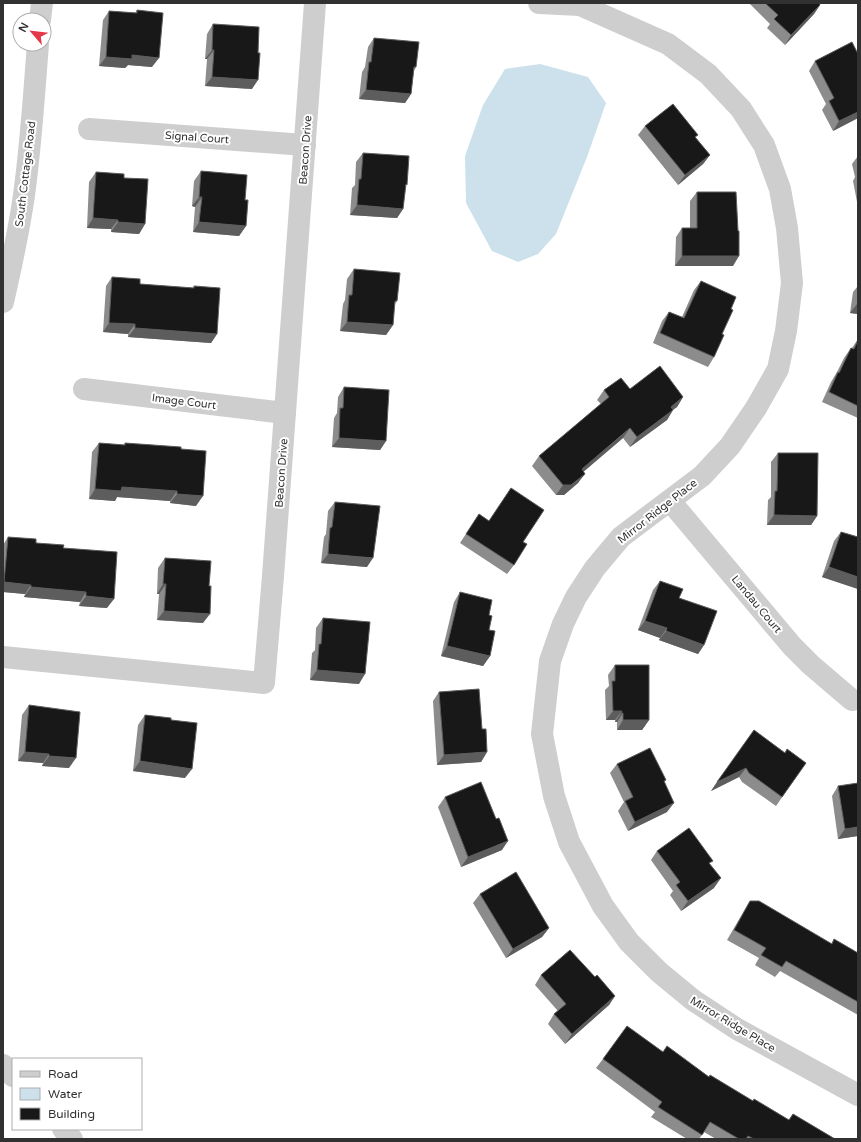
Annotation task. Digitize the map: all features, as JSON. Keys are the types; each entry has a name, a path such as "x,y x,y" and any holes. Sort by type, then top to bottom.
{"street":[{"name":"Beacon Drive","path":"3,656 264,682 315,3"},
{"name":"Mirror Ridge Place","path":"539,3 581,4 668,44 708,74 741,109 764,146 780,189 786,222 792,283 786,331 778,369 756,408 730,446 702,476 670,502 621,537 594,568 576,597 562,624 550,661 542,734 554,796 569,842 603,906 629,942 659,972 693,1000 737,1029 858,1095"},
{"name":"South Cottage Road","path":"3,302 24,196 32,124 37,52"},
{"name":"Signal Court","path":"89,129 305,145"},
{"name":"Image Court","path":"84,389 285,413"},
{"name":"Landau Court","path":"670,502 792,646 822,675 852,700"},
{"path":"3,1065 12,1075"},
{"path":"63,1130 72,1139"}],"water":[{"path":"540,64 588,77 606,103 587,157 556,234 538,254 518,262 492,251 466,203 465,156 483,105 505,69"}],"building":[{"path":"765,3 819,3 820,5 791,35 774,19 778,15"},
{"path":"137,10 163,13 159,58 132,55 132,59 106,57 109,11 137,13"},
{"path":"213,24 259,27 258,53 260,53 258,80 212,77 214,50 212,50"},
{"path":"374,38 419,42 411,94 366,90 369,62 371,62"},
{"path":"852,42 858,54 858,112 839,121 829,101 834,98 815,61"},
{"path":"673,104 698,135 695,137 710,155 685,175 645,126"},
{"path":"363,153 409,156 407,185 406,184 403,209 357,205"},
{"path":"201,171 247,175 245,200 248,200 246,226 199,222 202,197 199,197"},
{"path":"96,172 124,174 124,178 148,179 145,224 93,218"},
{"path":"697,192 736,192 739,256 682,256 682,228 697,228"},
{"path":"354,269 400,273 397,301 395,301 393,325 347,322 349,295 352,295"},
{"path":"112,277 140,279 140,284 194,288 194,286 220,288 217,334 135,328 135,324 109,323"},
{"path":"701,281 736,297 731,309 733,310 722,334 724,335 714,357 660,333 669,312 684,318"},
{"path":"858,340 858,406 829,392 851,348 854,349"},
{"path":"660,366 683,397 671,407 673,410 637,437 630,428 582,469 585,474 571,485 563,485 539,456 609,397 604,390 621,378 630,389"},
{"path":"344,387 389,390 386,441 339,438 340,408 343,408"},
{"path":"99,443 125,445 125,443 181,447 181,449 206,451 203,496 177,494 177,491 122,487 121,491 95,489"},
{"path":"778,453 818,453 817,516 774,515 775,491 777,491"},
{"path":"511,488 544,510 523,542 527,544 514,565 466,534 479,514 489,521"},
{"path":"335,502 380,506 373,558 328,554 330,528 332,527"},
{"path":"841,532 858,537 858,577 829,567"},
{"path":"8,537 36,539 36,543 64,545 63,548 117,552 114,599 86,596 86,592 31,587 31,585 4,582"},
{"path":"165,558 211,561 209,586 211,586 210,614 164,611 166,584 163,584"},
{"path":"660,581 683,589 679,598 717,611 704,645 666,631 667,628 645,621"},
{"path":"460,592 492,600 489,615 492,616 489,630 495,631 490,656 447,646"},
{"path":"323,618 370,622 365,674 317,670"},
{"path":"615,665 649,665 649,720 623,720 623,713 621,713 622,711 613,711 612,681 615,681"},
{"path":"479,689 482,729 486,729 487,752 444,755 439,692"},
{"path":"29,705 80,712 76,758 25,752"},
{"path":"145,715 197,723 192,769 140,761"},
{"path":"754,730 785,753 787,749 806,763 782,797 749,773 746,768 717,782"},
{"path":"650,748 666,780 664,781 674,803 635,822 625,801 633,797 617,764"},
{"path":"481,782 496,819 499,818 508,841 468,857 445,797"},
{"path":"858,783 858,827 845,829 838,786"},
{"path":"689,828 713,861 709,863 721,878 688,901 676,885 680,882 657,851"},
{"path":"516,872 549,928 513,949 480,894"},
{"path":"750,901 759,901 832,944 834,939 858,953 858,1002 786,961 782,967 761,955 766,948 734,930"},
{"path":"570,950 595,977 597,975 615,996 572,1034 554,1014 566,1004 541,975"},
{"path":"627,1026 663,1052 667,1046 709,1077 710,1075 753,1101 754,1099 789,1120 793,1114 835,1139 754,1139 748,1136 746,1139 739,1139 710,1122 702,1135 658,1107 662,1102 603,1059"}]}
